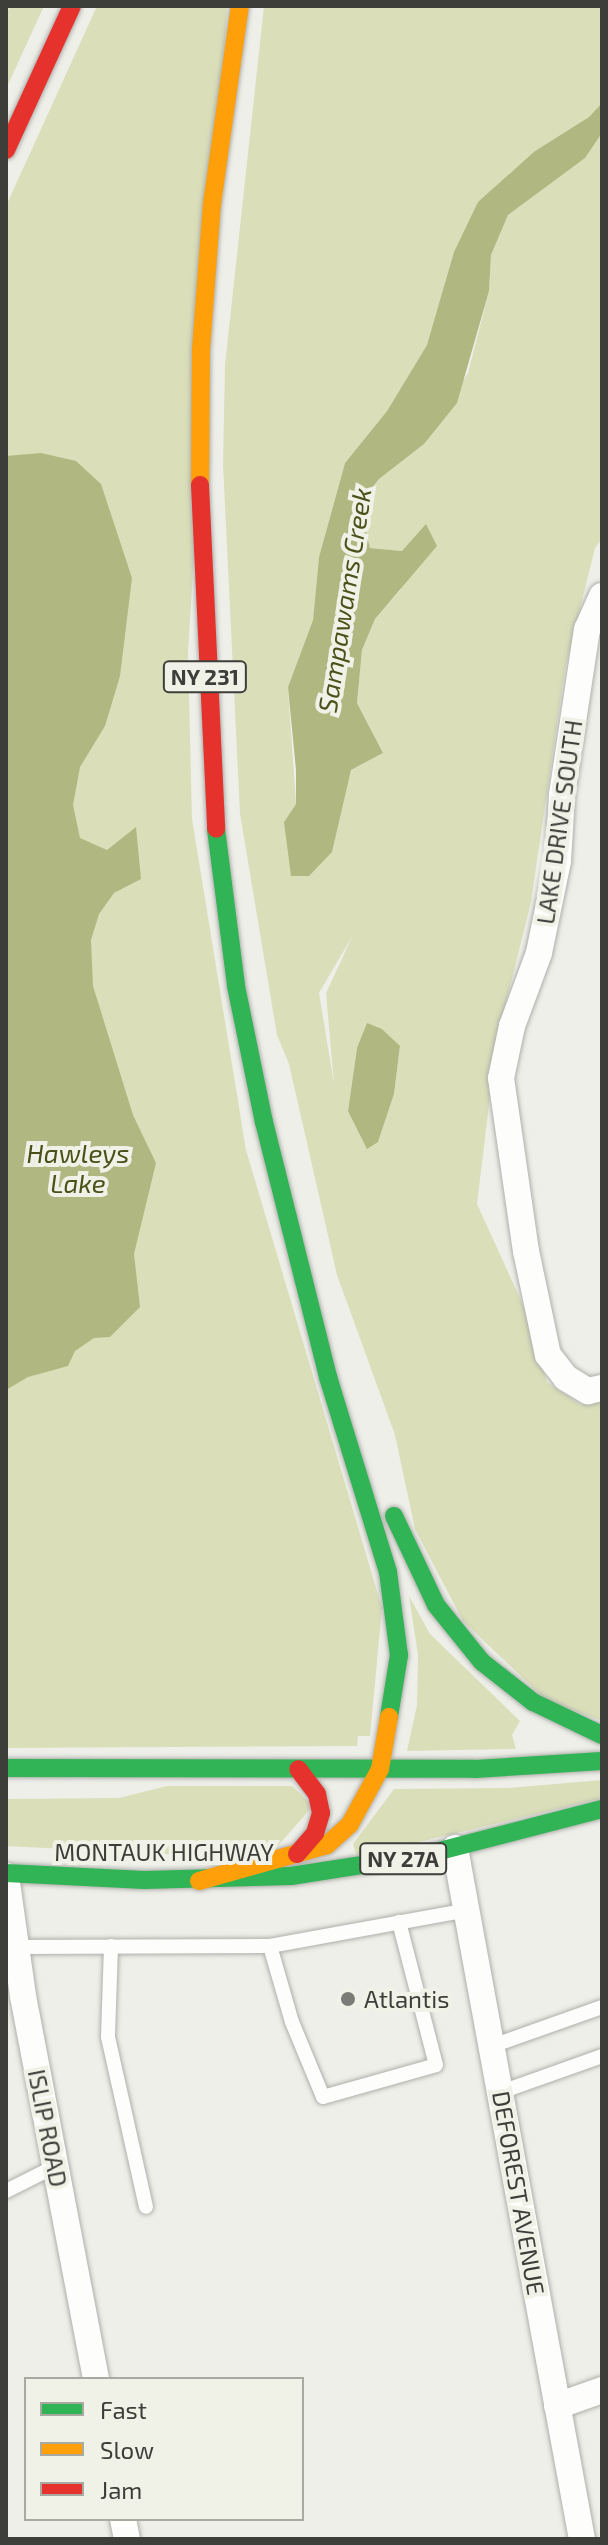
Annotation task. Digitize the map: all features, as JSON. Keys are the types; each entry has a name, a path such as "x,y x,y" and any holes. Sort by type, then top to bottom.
{"main road":[{"path":"6,150 72,6"},
{"name":"NY 231","path":"240,6 217,159 201,349 204,664 229,942 264,1122 300,1256"},
{"path":"300,1256 386,1495 424,1584 482,1662 533,1702 602,1735"},
{"path":"199,1881 327,1845 350,1824 380,1769 396,1694 398,1628 381,1545 328,1377 300,1256"},
{"path":"6,1768 380,1769 602,1761"},
{"path":"297,1854 315,1833 321,1813 317,1794 298,1769"},
{"name":"MONTAUK HIGHWAY","path":"6,1874 199,1881 335,1870 455,1848 602,1809"}],"street":[{"name":"LAKE DRIVE SOUTH","path":"602,596 587,629 562,795 558,861 539,953 512,1026 501,1078 526,1251 548,1355 566,1378 588,1391 602,1388"},
{"name":"DEFOREST AVENUE","path":"455,1848 469,1910 582,2539"},
{"name":"ISLIP ROAD","path":"6,1874 13,1960 96,2377"},
{"path":"557,2406 602,2390"}],"lane":[{"path":"13,1960 111,1946 270,1946 469,1910"},
{"path":"270,1946 292,2022 323,2097 436,2065 399,1922"},
{"path":"111,1946 108,2037 146,2207"},
{"path":"492,2046 602,2007"},
{"path":"501,2092 602,2056"},
{"path":"6,2191 56,2166"}],"shaded area":[{"path":"10,6 44,6 6,89 6,14"},
{"path":"97,6 227,6 188,653 192,819 246,1150 382,1608 370,1736 358,1736 357,1746 6,1748 6,206"},
{"path":"264,6 602,6 602,103 589,117 535,151 439,309 427,345 387,411 345,463 319,557 313,620 288,687 296,804 284,822 340,807 351,770 383,753 357,703 362,650 375,619 401,589 402,551 370,548 359,504 379,479 424,444 468,373 489,291 491,255 508,215 584,158 602,133 602,539 595,548 565,669 531,902 497,1039 477,1204 524,1307 547,1382 581,1405 602,1399 602,1721 546,1700 463,1621 415,1529 395,1435 337,1275 289,1064 277,1035 240,814 223,464 225,365","holes":["353,935 326,993 334,1084 319,993","382,1029 400,1047 394,1094 378,1142 348,1111 357,1048"]},
{"path":"409,1596 430,1634 520,1721 512,1735 516,1749 407,1751 417,1705 418,1655"},
{"path":"602,1780 602,1798 357,1857 353,1844 394,1789 508,1788"},
{"path":"167,1786 292,1786 313,1806 274,1850 166,1854 6,1846 6,1799 119,1798"}],"water":[{"name":"Sampawams Creek","path":"602,103 602,133 585,158 508,215 491,255 489,291 457,403 424,444 379,479 359,504 370,548 402,551 426,524 437,546 375,619 362,650 357,703 383,753 351,770 332,852 309,876 291,876 284,822 296,804 296,770 288,687 313,620 319,557 345,463 387,411 427,345 454,252 478,202 535,151 589,117"},
{"name":"Hawleys Lake","path":"41,453 76,461 101,484 132,578 120,676 105,726 80,767 73,805 80,838 107,850 136,827 141,879 114,893 99,914 91,940 93,986 133,1115 156,1163 134,1254 140,1307 110,1337 94,1338 75,1351 68,1366 28,1377 6,1390 6,456"},
{"path":"367,1023 382,1029 400,1046 394,1094 378,1142 367,1149 348,1111 357,1048"}],"traffic: fast":[{"path":"216,829 236,986 264,1122 328,1377 388,1572 399,1655 389,1717"},
{"path":"394,1516 436,1605 482,1662 533,1702 602,1735"},
{"path":"6,1768 475,1769 602,1761"},
{"path":"6,1873 144,1880 291,1876 420,1856 602,1809"}],"traffic: slow":[{"path":"200,485 201,349 212,204 240,6"},
{"path":"199,1881 327,1845 350,1824 380,1769 389,1717"}],"traffic: jam":[{"path":"6,150 72,6"},
{"path":"200,485 216,829"},
{"path":"297,1854 315,1833 321,1813 317,1794 298,1769"}],"place":[{"name":"Atlantis","path":"348,1999"}]}
